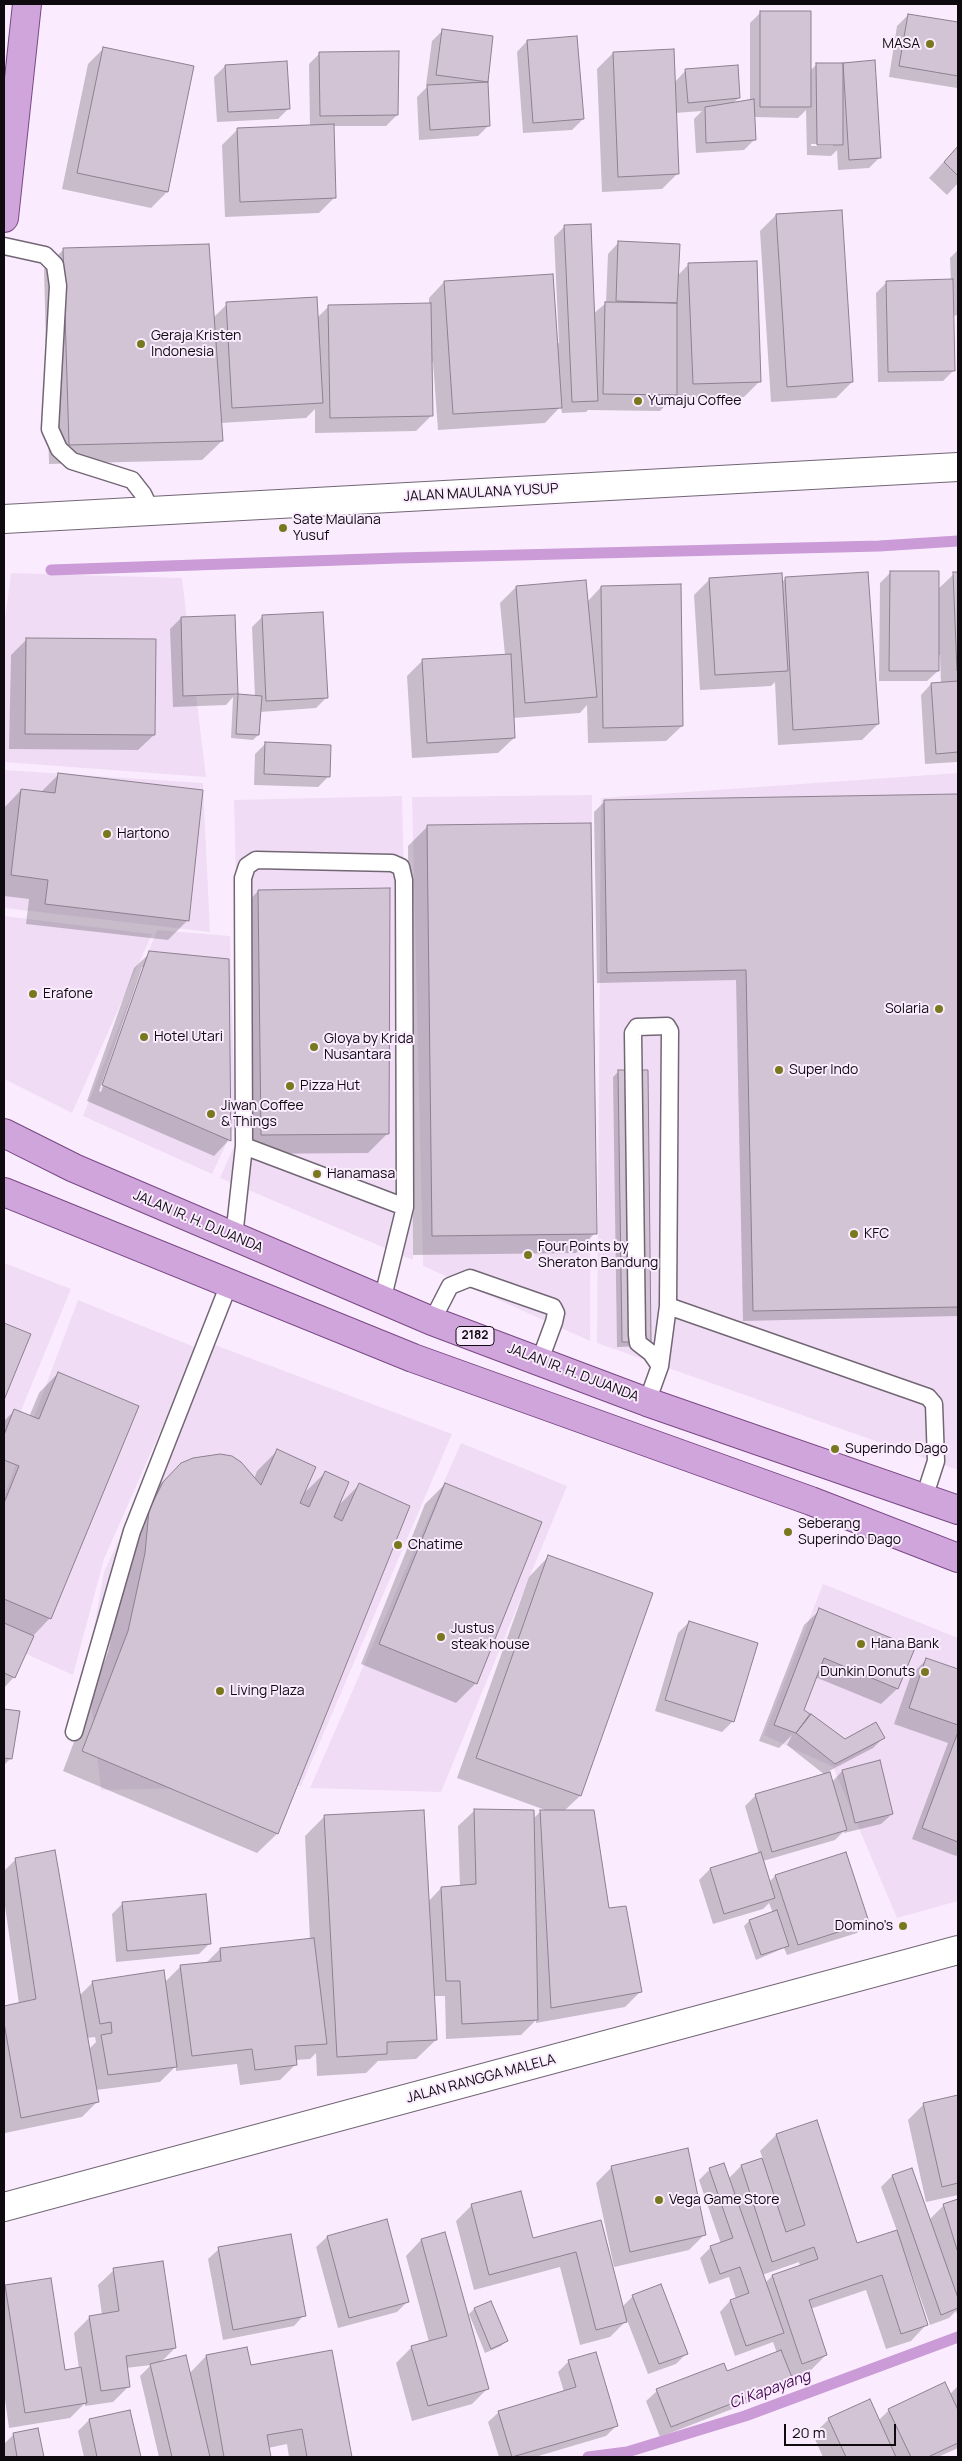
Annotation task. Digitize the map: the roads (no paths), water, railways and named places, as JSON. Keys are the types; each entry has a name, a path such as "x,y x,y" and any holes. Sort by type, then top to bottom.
{"main road":[{"path":"4,218 27,4"},
{"name":"JALAN IR. H. DJUANDA","path":"4,1133 74,1168 432,1321 540,1360 647,1402 958,1510"},
{"path":"4,1192 413,1358 811,1501 958,1558"}],"street":[{"name":"JALAN MAULANA YUSUP","path":"4,519 958,467"},
{"name":"JALAN RANGGA MALELA","path":"4,2207 958,1950"}],"lane":[{"path":"4,246 45,255 55,265 58,286 50,428 59,449 72,461 132,480 143,494 151,511"},
{"path":"234,1238 244,1146 242,878 247,866 256,860 392,862 401,867 404,880 405,1207 382,1301"},
{"path":"647,1402 660,1366 668,1306 670,1031 666,1026 637,1027 633,1033 637,1335 638,1343 651,1354 660,1366"},
{"path":"244,1146 405,1207"},
{"path":"432,1321 450,1286 470,1278 553,1306 556,1313 554,1322 540,1360"},
{"path":"74,1732 132,1531 229,1284"},
{"path":"668,1306 928,1397 934,1404 936,1461 924,1498"}],"waterway":[{"path":"51,570 398,558 879,546 958,541"},
{"name":"Ci Kapayang","path":"588,2457 627,2452 745,2416 958,2337"}],"place":[{"name":"MASA","path":"930,44"},
{"name":"Geraja Kristen Indonesia","path":"141,344"},
{"name":"Yumaju Coffee","path":"638,401"},
{"name":"Sate Maulana Yusuf","path":"283,528"},
{"name":"Hartono","path":"107,834"},
{"name":"Erafone","path":"33,994"},
{"name":"Solaria","path":"939,1009"},
{"name":"Hotel Utari","path":"144,1037"},
{"name":"Gloya by Krida Nusantara","path":"314,1047"},
{"name":"Super Indo","path":"779,1070"},
{"name":"Pizza Hut","path":"290,1086"},
{"name":"Jiwan Coffee & Things","path":"211,1114"},
{"name":"Hanamasa","path":"317,1174"},
{"name":"KFC","path":"854,1234"},
{"name":"Four Points by Sheraton Bandung","path":"528,1255"},
{"name":"Superindo Dago","path":"835,1449"},
{"name":"Seberang Superindo Dago","path":"788,1532"},
{"name":"Chatime","path":"398,1545"},
{"name":"Justus steak house","path":"441,1637"},
{"name":"Hana Bank","path":"861,1644"},
{"name":"Dunkin Donuts","path":"925,1672"},
{"name":"Living Plaza","path":"220,1691"},
{"name":"Domino's","path":"903,1926"},
{"name":"Vega Game Store","path":"659,2200"}]}
